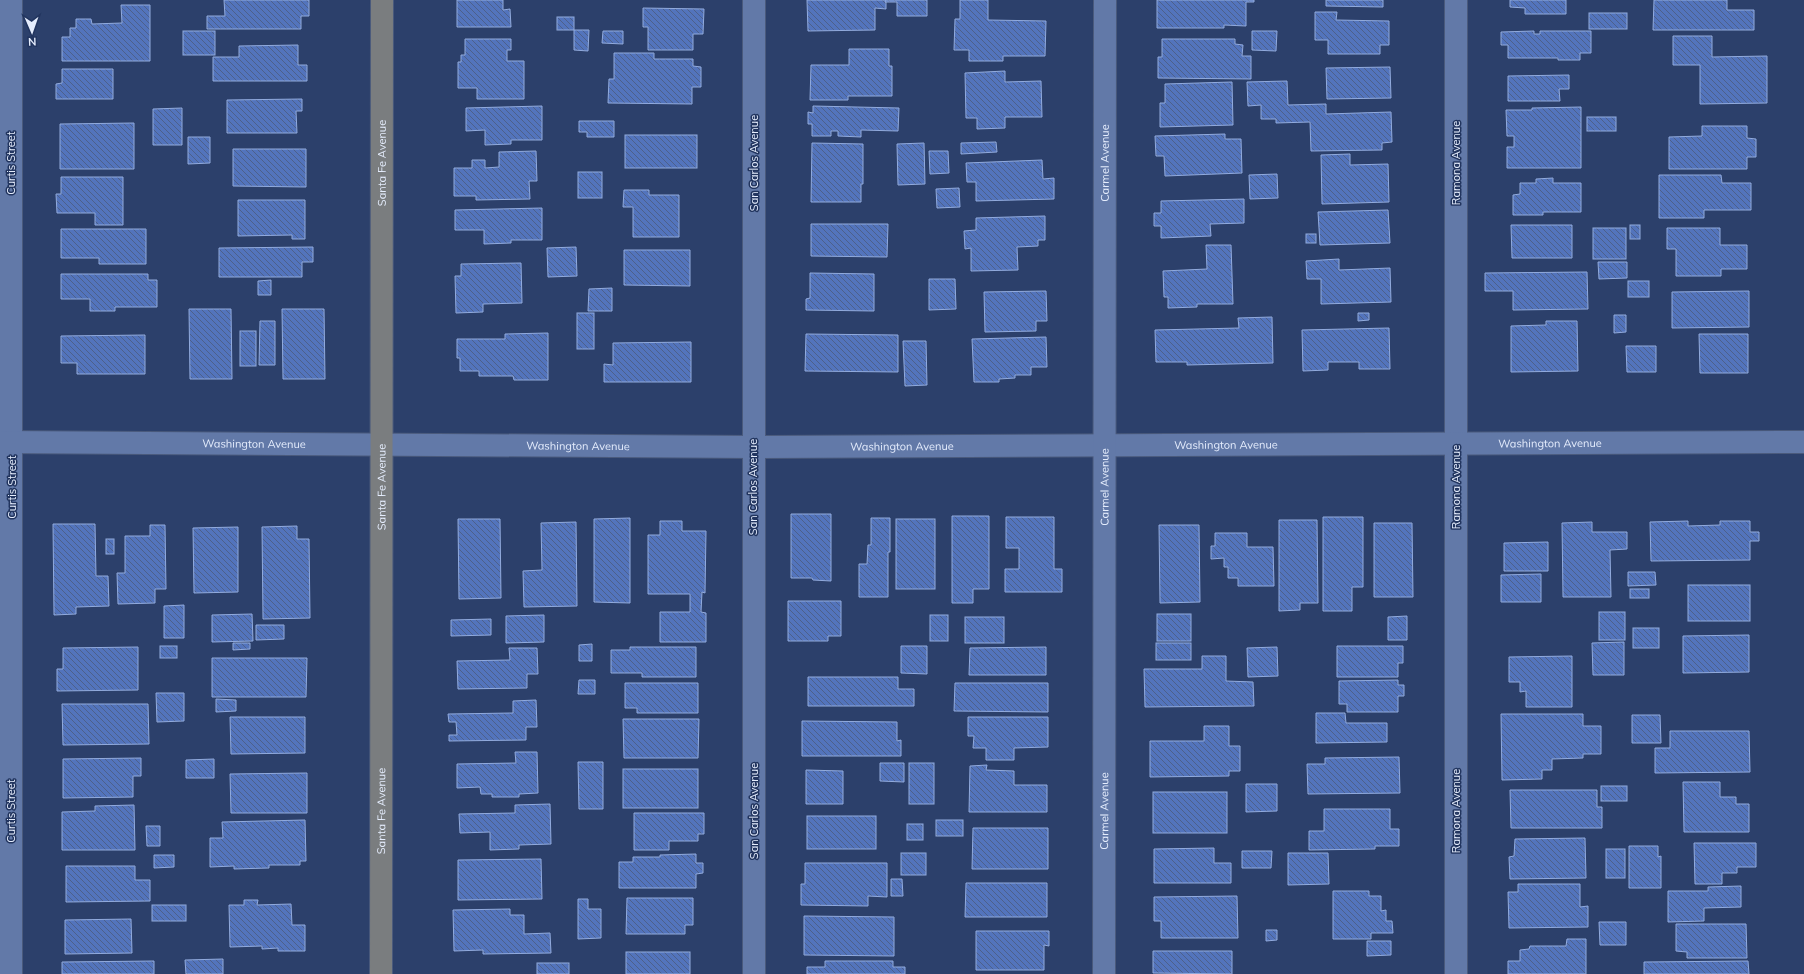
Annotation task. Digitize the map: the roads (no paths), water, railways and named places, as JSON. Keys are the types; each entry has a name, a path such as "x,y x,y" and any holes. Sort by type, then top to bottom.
{"street":[{"name":"Curtis Street","path":"11,0 6,442 11,974"},
{"name":"Santa Fe Avenue","path":"381,974 382,0"},
{"name":"San Carlos Avenue","path":"754,0 754,974"},
{"name":"Carmel Avenue","path":"1104,974 1105,0"},
{"name":"Ramona Avenue","path":"1456,0 1456,974"},
{"name":"Washington Avenue","path":"6,442 754,446 1804,442"}]}
